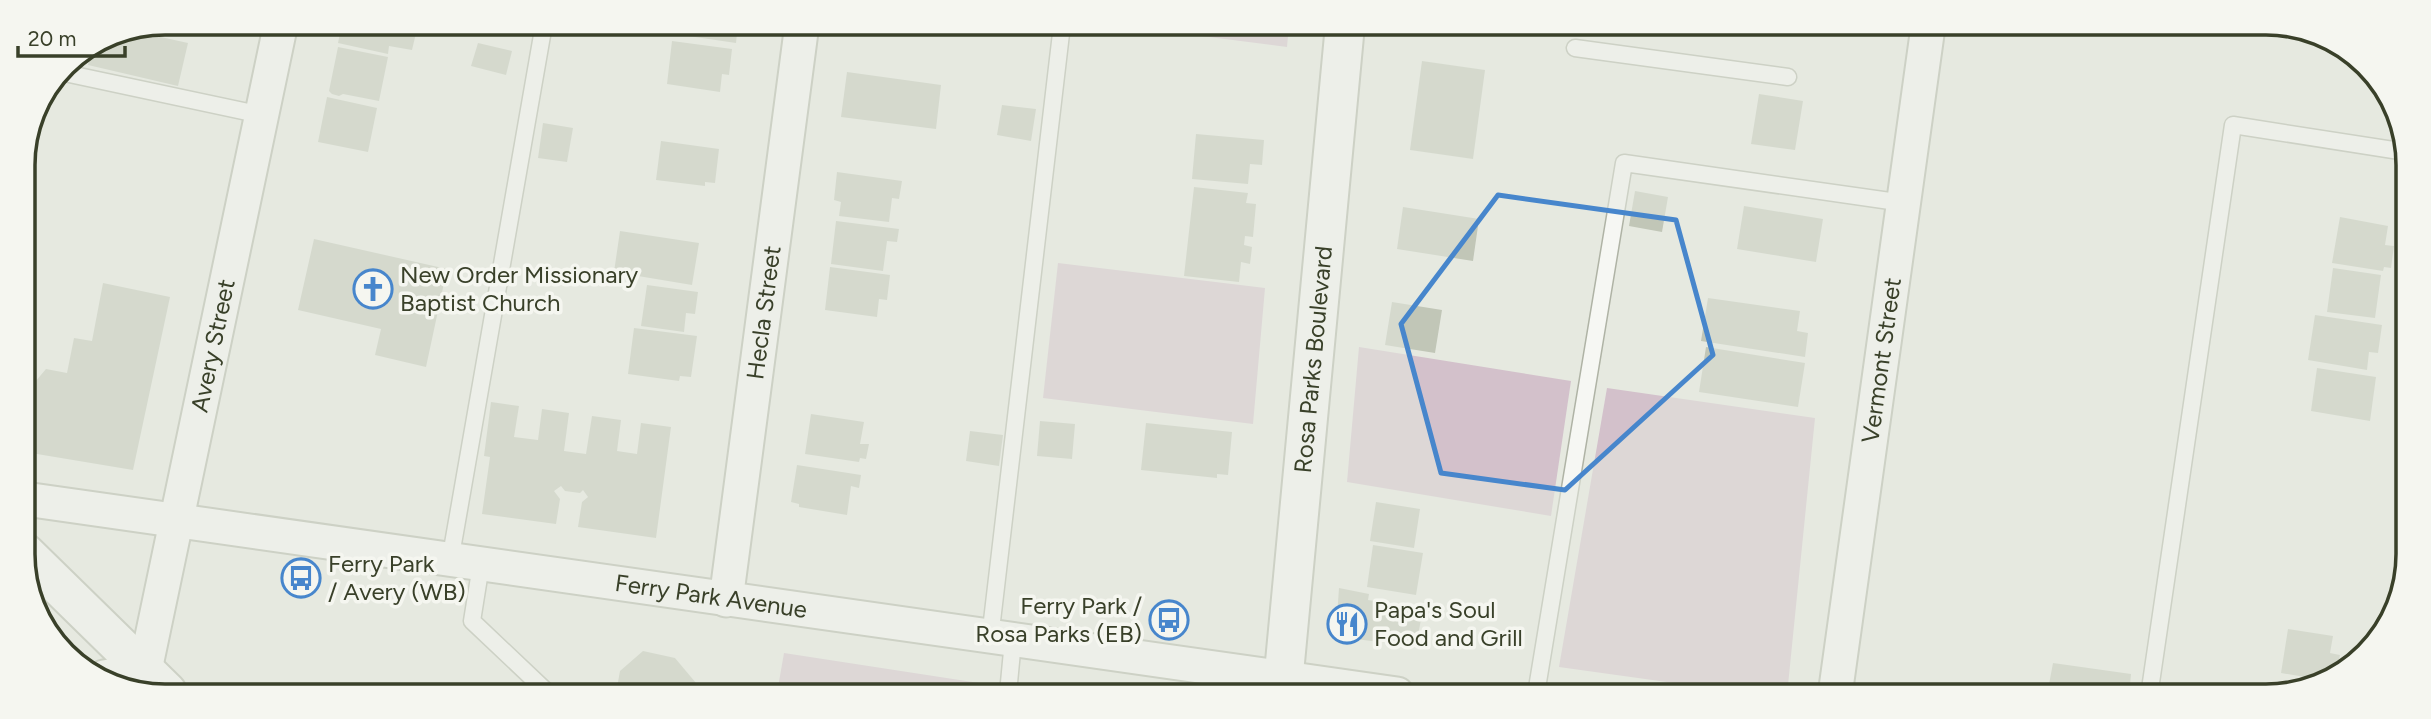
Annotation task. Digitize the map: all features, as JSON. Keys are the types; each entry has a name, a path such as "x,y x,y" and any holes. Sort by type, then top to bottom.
{"street":[{"name":"Avery Street","path":"156,681 177,521 279,35"},
{"name":"Hecla Street","path":"726,600 801,35"},
{"name":"Rosa Parks Boulevard","path":"1283,684 1344,35"},
{"name":"Vermont Street","path":"1837,684 1927,35"},
{"name":"Ferry Park Avenue","path":"35,500 1001,639 1271,684"},
{"path":"35,563 156,681"},
{"path":"128,679 156,681"}],"lane":[{"path":"539,684 472,621 466,563 542,35"},
{"path":"1007,684 1001,639 1061,35"},
{"path":"1575,48 1788,77"},
{"path":"72,74 262,115"},
{"path":"2151,684 2233,125 2395,150"},
{"path":"1538,684 1624,163 1905,203"}],"highlighted area":[{"path":"1498,195 1676,220 1713,355 1565,490 1441,473 1401,324"}],"shaded area":[{"path":"1193,35 1288,35 1287,47"},
{"path":"1058,263 1265,288 1253,424 1043,398"},
{"path":"1359,347 1571,381 1551,516 1347,482"},
{"path":"1607,388 1815,418 1788,684 1681,684 1559,667"},
{"path":"784,653 986,684 779,684"}],"building":[{"path":"340,35 416,35 412,50 389,46 388,54 338,43"},
{"path":"682,35 737,35 736,43"},
{"path":"154,36 188,43 178,86 88,65 89,60 107,48 139,37"},
{"path":"672,41 732,49 729,75 722,74 720,92 667,84"},
{"path":"478,43 512,51 506,75 471,66"},
{"path":"338,47 388,57 379,101 343,94 339,96 329,91"},
{"path":"1422,61 1485,70 1473,159 1410,150"},
{"path":"847,72 941,85 936,129 841,117"},
{"path":"1759,94 1803,101 1795,150 1751,144"},
{"path":"327,97 377,108 368,152 318,142"},
{"path":"1002,105 1036,109 1031,141 997,135"},
{"path":"543,123 573,128 567,162 538,158"},
{"path":"1196,134 1264,140 1262,165 1250,164 1248,184 1192,179"},
{"path":"661,141 719,149 715,183 705,182 705,186 656,180"},
{"path":"837,172 902,181 899,199 892,198 889,222 839,216 841,202 834,200"},
{"path":"1194,187 1248,193 1246,203 1256,204 1253,237 1245,236 1244,245 1252,247 1250,264 1241,262 1239,282 1184,276"},
{"path":"1635,191 1668,197 1662,232 1629,226"},
{"path":"1744,206 1823,219 1816,262 1737,249"},
{"path":"1403,207 1479,219 1473,261 1397,249"},
{"path":"2340,217 2388,226 2385,245 2394,246 2391,268 2384,267 2383,271 2332,263"},
{"path":"836,221 899,229 897,242 887,241 883,271 831,264"},
{"path":"620,231 699,243 692,285 614,272"},
{"name":"New Order Missionary Baptist Church","path":"314,239 447,269 426,367 375,355 381,329 298,310"},
{"path":"830,267 890,275 887,300 879,299 877,317 825,310"},
{"path":"2333,268 2381,275 2375,318 2327,312"},
{"path":"103,283 170,297 133,470 35,454 35,382 46,369 67,373 74,338 92,341"},
{"path":"647,285 698,292 695,314 686,313 684,332 641,326"},
{"path":"1708,298 1800,311 1797,331 1808,333 1805,357 1701,341"},
{"path":"1392,302 1442,310 1435,353 1385,345"},
{"path":"2315,315 2382,325 2378,353 2369,352 2367,370 2308,360"},
{"path":"634,328 697,336 691,377 680,376 679,381 628,374"},
{"path":"1706,347 1805,363 1798,407 1699,392"},
{"path":"2317,368 2376,377 2370,421 2311,411"},
{"path":"491,402 519,406 514,437 538,440 542,409 569,413 564,451 586,454 592,416 621,420 617,451 637,454 641,423 671,427 656,538 578,527 582,502 588,497 583,490 580,493 565,491 561,486 554,491 560,499 556,524 482,514 490,457 484,456"},
{"path":"811,414 864,422 860,444 869,444 866,459 860,458 859,462 805,454"},
{"path":"1040,421 1075,424 1072,459 1037,456"},
{"path":"1146,423 1232,432 1228,475 1217,474 1217,478 1141,470"},
{"path":"970,431 1003,435 999,466 966,461"},
{"path":"797,465 861,475 859,488 851,486 847,515 799,507 799,504 791,502"},
{"path":"1376,502 1420,509 1414,548 1370,541"},
{"path":"1373,545 1423,553 1416,595 1367,587"},
{"path":"1339,588 1369,594 1368,600 1411,607 1410,612 1422,614 1417,641 1404,639 1403,645 1340,637 1336,631"},
{"path":"2288,629 2333,636 2330,653 2340,655 2338,662 2307,677 2281,673"},
{"path":"643,651 675,658 696,683 618,684 620,671"},
{"path":"2053,663 2131,674 2130,684 2049,684"}],"place":[{"name":"New Order Missionary Baptist Church","path":"373,289"},
{"name":"Ferry Park / Avery (WB)","path":"301,578"},
{"name":"Ferry Park / Rosa Parks (EB)","path":"1169,620"},
{"name":"Papa's Soul Food and Grill","path":"1347,624"}]}
